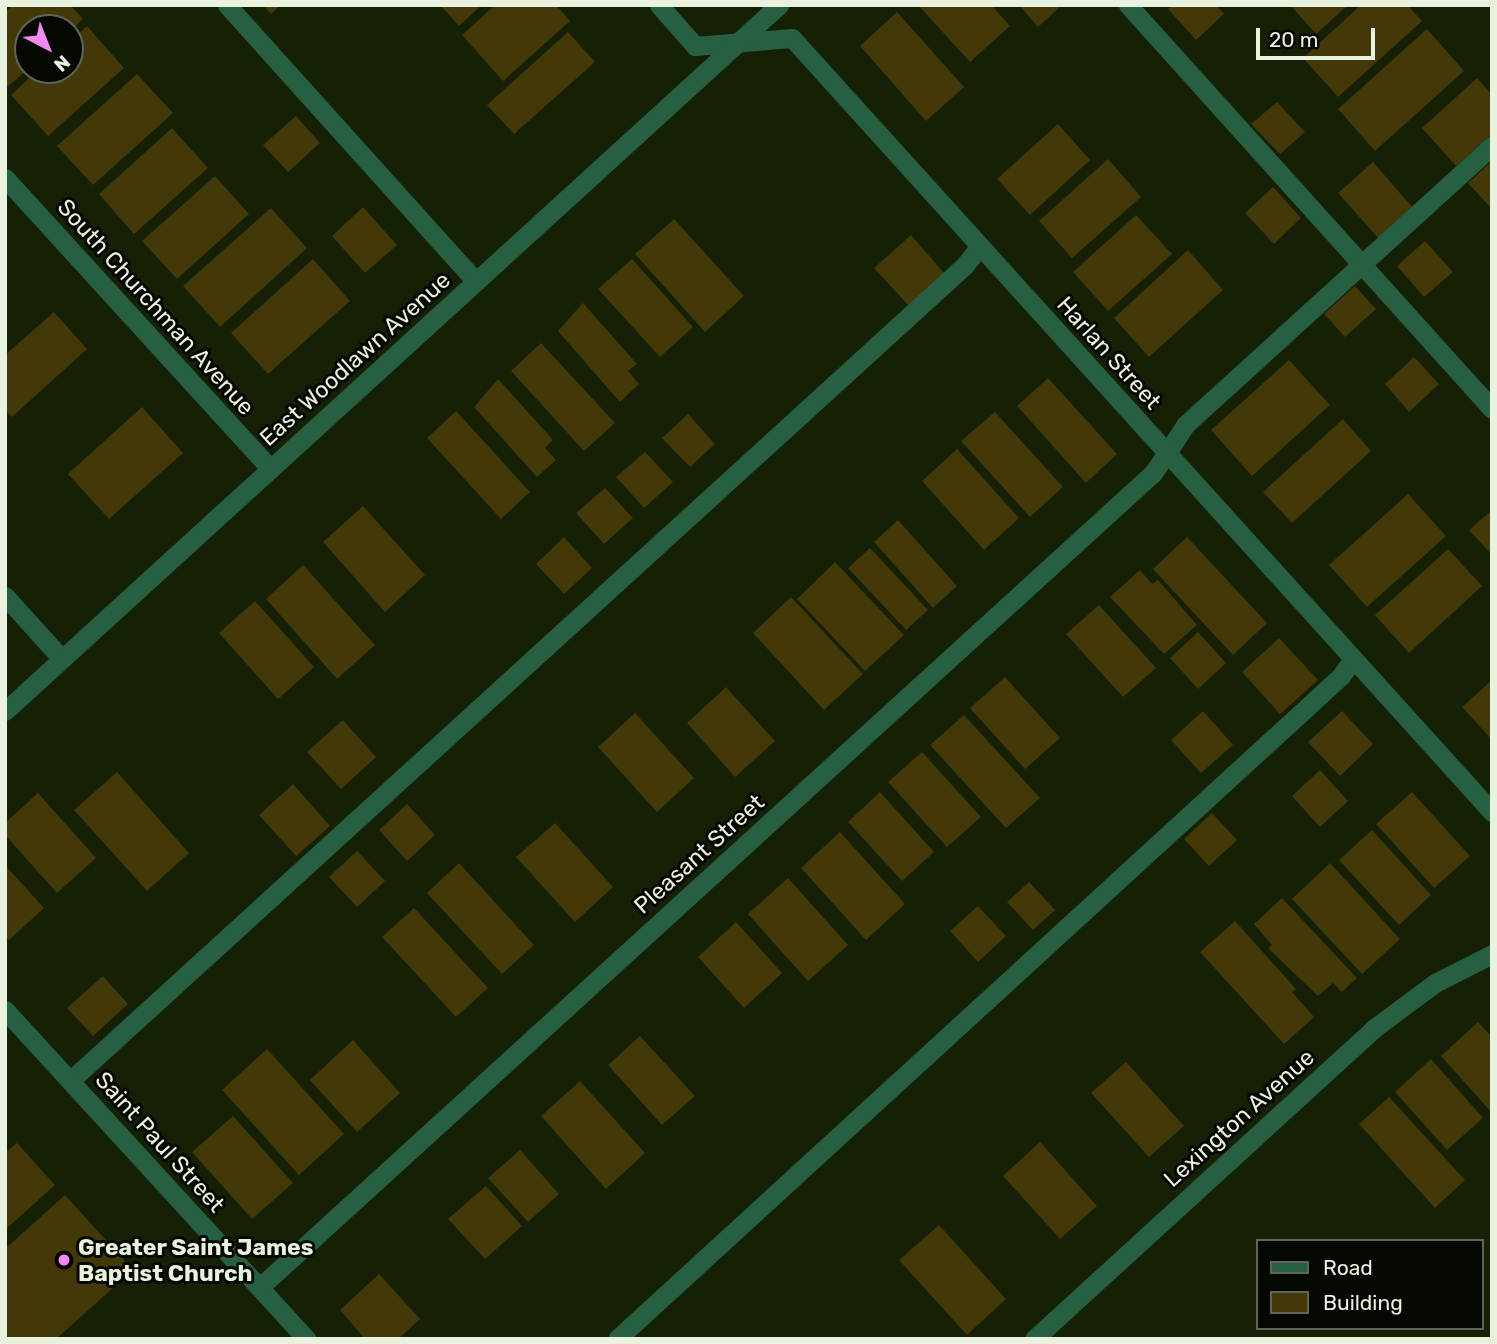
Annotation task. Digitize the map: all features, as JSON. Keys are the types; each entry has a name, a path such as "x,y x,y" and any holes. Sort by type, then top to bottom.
{"street":[{"path":"227,5 476,282"},
{"name":"Harlan Street","path":"659,5 695,46 792,38 1492,812"},
{"name":"East Woodlawn Avenue","path":"5,711 779,5"},
{"path":"1128,5 1492,409"},
{"name":"Pleasant Street","path":"260,1287 1133,491 1167,453 1185,425 1364,266 1492,146"},
{"name":"South Churchman Avenue","path":"5,178 271,469"},
{"path":"71,1080 965,265 980,246"},
{"path":"5,596 62,659"},
{"path":"617,1339 1331,686 1353,659"},
{"name":"Lexington Avenue","path":"1034,1339 1373,1029 1435,983 1492,954"},
{"name":"Saint Paul Street","path":"5,1010 307,1339"}],"building":[{"path":"13,5 70,5 78,14 14,14 14,81 5,89 5,12"},
{"path":"263,5 281,5 271,14"},
{"path":"440,5 482,5 459,26"},
{"path":"495,5 556,5 570,21 503,81 462,35"},
{"path":"918,5 991,5 1010,26 970,62"},
{"path":"1019,5 1062,5 1038,27"},
{"path":"1172,5 1216,5 1224,14 1196,40 1168,9"},
{"path":"1290,5 1348,5 1316,34"},
{"path":"1361,5 1407,5 1422,21 1338,97 1303,58"},
{"path":"897,12 964,87 926,121 860,46"},
{"path":"87,26 124,68 48,136 11,95 23,84 84,84 84,29"},
{"path":"1427,29 1464,71 1375,151 1338,109"},
{"path":"568,32 595,62 514,134 487,105"},
{"path":"137,74 173,113 93,185 57,146"},
{"path":"1477,78 1492,95 1492,134 1456,166 1422,128"},
{"path":"1277,102 1305,132 1280,154 1251,124"},
{"path":"296,116 320,143 288,172 263,145"},
{"path":"1058,124 1090,160 1030,215 997,179"},
{"path":"172,128 208,168 134,234 99,194"},
{"path":"1108,159 1141,197 1072,258 1039,221"},
{"path":"1492,161 1492,209 1468,183"},
{"path":"1373,162 1413,208 1379,239 1338,193"},
{"path":"215,176 249,214 177,279 142,241"},
{"path":"1273,187 1301,218 1274,244 1245,213"},
{"path":"363,207 397,245 365,273 332,236"},
{"path":"271,208 307,248 220,327 183,286"},
{"path":"1136,215 1172,254 1108,311 1073,272"},
{"path":"674,219 744,296 705,332 635,254"},
{"path":"911,235 945,274 909,306 874,268"},
{"path":"1425,241 1453,272 1424,297 1397,266"},
{"path":"1188,250 1223,290 1149,357 1114,318"},
{"path":"313,259 350,301 268,374 231,333"},
{"path":"632,259 693,327 660,357 598,289"},
{"path":"1355,286 1376,309 1345,337 1324,314"},
{"path":"583,303 637,364 628,371 639,384 620,402 558,331"},
{"path":"54,312 87,349 12,417 5,410 5,355"},
{"path":"541,343 615,423 584,451 511,371"},
{"path":"1414,357 1439,384 1409,412 1385,384"},
{"path":"1289,360 1330,405 1252,476 1211,430"},
{"path":"1048,378 1117,454 1086,483 1017,406"},
{"path":"498,379 553,440 545,448 556,460 537,477 474,407"},
{"path":"142,407 183,453 109,519 68,474"},
{"path":"456,411 530,492 501,519 427,438"},
{"path":"995,412 1063,487 1030,517 961,441"},
{"path":"688,414 715,444 690,467 662,438"},
{"path":"1343,419 1371,451 1292,523 1263,492"},
{"path":"957,449 1019,518 984,550 922,481"},
{"path":"645,452 673,482 644,508 616,477"},
{"path":"605,488 633,518 604,544 576,513"},
{"path":"1408,494 1446,536 1367,607 1329,565"},
{"path":"363,506 425,575 385,612 323,542"},
{"path":"1492,510 1492,555 1469,530"},
{"path":"898,520 957,586 933,608 874,542"},
{"path":"564,537 592,568 564,594 536,564"},
{"path":"1187,537 1267,623 1233,655 1153,569"},
{"path":"870,548 928,610 906,630 848,568"},
{"path":"1448,549 1482,586 1409,653 1375,615"},
{"path":"835,562 904,635 865,671 797,599"},
{"path":"303,565 375,645 337,679 266,599"},
{"path":"1140,570 1152,584 1158,580 1197,625 1164,654 1110,597"},
{"path":"791,597 863,674 824,710 753,633"},
{"path":"255,601 314,667 278,699 219,633"},
{"path":"1099,605 1156,668 1123,697 1066,634"},
{"path":"1198,632 1226,663 1198,689 1170,658"},
{"path":"1279,638 1318,680 1280,714 1242,672"},
{"path":"1005,677 1060,738 1025,769 970,708"},
{"path":"1492,680 1492,740 1462,707"},
{"path":"726,687 775,741 735,777 687,723"},
{"path":"1203,711 1233,745 1201,773 1171,740"},
{"path":"1342,711 1373,744 1340,776 1308,742"},
{"path":"635,713 694,778 657,812 598,747"},
{"path":"964,715 1040,798 1006,828 930,745"},
{"path":"343,720 376,757 341,789 307,752"},
{"path":"922,752 981,817 947,847 888,782"},
{"path":"1320,770 1348,801 1320,827 1292,796"},
{"path":"117,772 189,853 147,891 74,810"},
{"path":"293,784 330,826 296,856 259,815"},
{"path":"880,792 934,852 902,881 848,822"},
{"path":"1412,792 1470,856 1434,888 1376,824"},
{"path":"38,793 96,858 57,893 5,835 5,823"},
{"path":"407,804 435,835 407,861 379,830"},
{"path":"1212,813 1237,840 1209,866 1184,839"},
{"path":"555,823 613,887 575,922 516,857"},
{"path":"1372,830 1431,895 1399,925 1339,860"},
{"path":"840,832 905,904 866,940 801,868"},
{"path":"357,851 385,881 357,907 329,877"},
{"path":"459,863 534,945 502,974 427,893"},
{"path":"1330,863 1400,939 1362,974 1292,899"},
{"path":"5,865 44,908 9,940 5,936"},
{"path":"788,878 848,945 808,981 748,914"},
{"path":"1029,882 1055,910 1033,930 1007,902"},
{"path":"1282,898 1357,978 1342,992 1333,983 1318,996 1268,948 1272,945 1254,924"},
{"path":"978,906 1006,936 978,962 950,931"},
{"path":"414,908 488,988 456,1017 382,937"},
{"path":"1235,921 1296,989 1292,992 1314,1017 1284,1044 1200,952"},
{"path":"736,922 782,973 744,1008 698,957"},
{"path":"103,976 128,1004 93,1036 67,1008"},
{"path":"1478,1022 1492,1037 1492,1113 1441,1056"},
{"path":"640,1036 695,1096 662,1125 608,1065"},
{"path":"353,1040 400,1093 357,1132 310,1080"},
{"path":"267,1049 344,1134 299,1175 222,1090"},
{"path":"1431,1059 1483,1118 1447,1150 1395,1092"},
{"path":"1126,1062 1184,1126 1149,1157 1091,1093"},
{"path":"580,1081 645,1153 606,1189 541,1116"},
{"path":"1389,1097 1465,1180 1435,1208 1359,1124"},
{"path":"233,1116 293,1183 252,1219 192,1152"},
{"path":"1040,1142 1097,1206 1060,1239 1003,1176"},
{"path":"17,1143 55,1185 5,1230 5,1153"},
{"path":"520,1150 559,1194 528,1222 488,1178"},
{"path":"486,1186 522,1226 485,1259 448,1219"},
{"name":"Greater Saint James Baptist Church","path":"65,1195 133,1270 56,1339 5,1339 5,1249"},
{"path":"939,1225 1006,1299 967,1335 899,1260"},
{"path":"379,1274 420,1319 398,1339 365,1339 340,1310"}],"place":[{"name":"Greater Saint James Baptist Church","path":"64,1260"}]}
